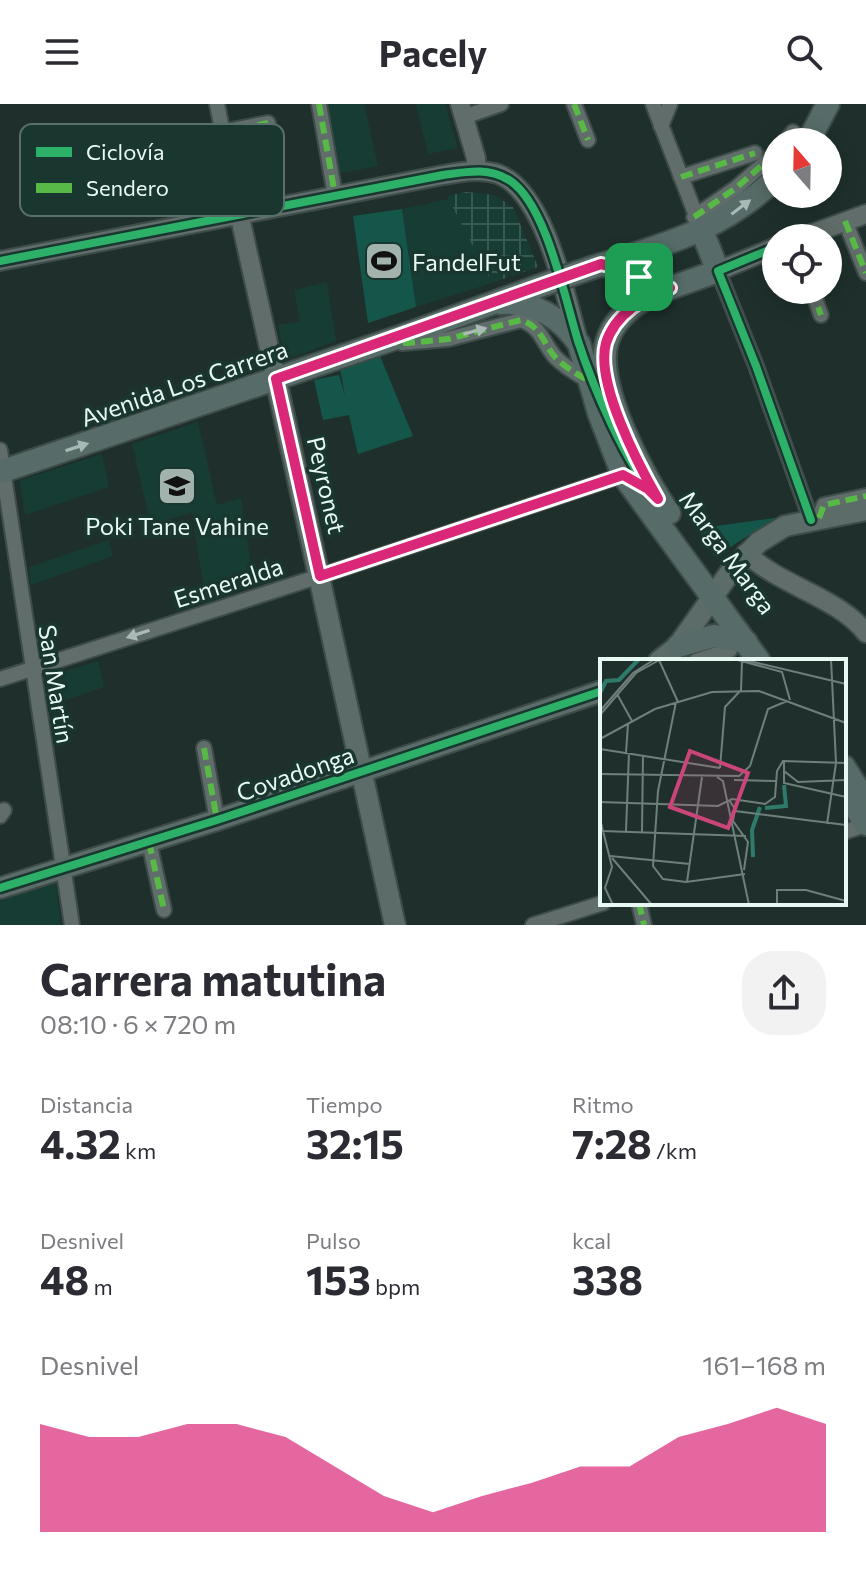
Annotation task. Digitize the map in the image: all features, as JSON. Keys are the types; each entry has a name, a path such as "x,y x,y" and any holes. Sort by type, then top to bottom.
{"main road":[{"path":"805,128 828,104"},
{"name":"Avenida Los Carrera","path":"1,464 385,342 601,264 698,224 730,216 762,190"},
{"path":"653,494 624,429 604,358 610,334 621,318 639,302 718,271 698,224"},
{"path":"601,264 625,269 653,285 670,288"},
{"path":"481,307 507,303 540,309 567,327 579,344"},
{"name":"Marga Marga","path":"579,344 623,475 771,659"},
{"name":"Peyronet","path":"276,379 395,925"},
{"name":"Marga Marga","path":"653,494 717,591 738,646 756,659"},
{"path":"662,659 678,646 746,553 759,542 785,526 866,510"},
{"path":"678,646 714,636 738,646"},
{"name":"Covadonga","path":"0,888 217,820 600,692"},
{"path":"846,770 866,802"},
{"path":"846,794 866,825"}],"street":[{"name":"Peyronet","path":"217,104 221,124"},
{"path":"319,104 335,195"},
{"path":"284,205 476,170 476,158 462,110 501,104"},
{"path":"574,104 588,140"},
{"path":"653,104 698,224 762,165"},
{"path":"661,126 670,104"},
{"path":"263,124 268,123"},
{"path":"681,177 755,153"},
{"name":"Marga Marga","path":"476,170 510,180 532,203 579,344 632,465 653,494"},
{"path":"837,224 866,214"},
{"path":"0,261 224,216"},
{"name":"Peyronet","path":"240,216 276,379"},
{"path":"845,221 866,273"},
{"path":"762,253 718,271 815,519"},
{"path":"817,304 821,315"},
{"name":"Avenida Los Carrera","path":"385,342 448,339 521,320 542,333 559,361 589,381"},
{"name":"San Martín","path":"1,464 72,925"},
{"path":"623,475 653,494"},
{"name":"Esmeralda","path":"0,679 623,475"},
{"path":"815,519 824,505 866,496"},
{"path":"746,553 760,567 847,615 866,633"},
{"path":"702,659 738,646"},
{"path":"204,748 217,820"},
{"path":"846,831 866,825"},
{"path":"149,842 164,910"},
{"path":"533,925 600,904"},
{"path":"639,905 644,925"}],"shaded area":[{"path":"323,104 364,104 378,166 336,174"},
{"path":"416,104 445,104 458,148 428,154"},
{"path":"466,192 494,195 513,207 538,267 492,283 447,196"},
{"path":"449,199 492,283 416,307 402,209"},
{"name":"FandelFut","path":"402,209 416,307 368,323 353,216"},
{"path":"327,282 336,341 289,359 284,355 278,325 300,322 294,290"},
{"path":"380,356 413,436 358,454 349,415 323,420 314,380 339,375 345,396 340,369"},
{"path":"198,422 217,505 241,498 254,584 205,598 192,513 151,525 132,444"},
{"path":"102,454 109,487 25,515 20,480"},
{"path":"789,516 763,526 715,557 701,534 708,527"},
{"path":"109,540 113,556 31,585 29,567"},
{"path":"98,661 104,687 50,705 48,677"},
{"path":"53,882 56,884 61,925 0,925 0,901"}],"marked path":[{"path":"319,104 335,195"},
{"path":"574,104 588,140"},
{"path":"263,124 268,123"},
{"path":"681,177 755,153"},
{"path":"694,217 762,165"},
{"path":"845,221 866,273"},
{"path":"817,304 821,315"},
{"path":"385,342 448,339 521,320 538,331 560,362 589,381"},
{"path":"819,518 824,505 866,496"},
{"path":"204,748 217,820"},
{"path":"149,842 164,910"},
{"path":"639,905 644,925"}],"cycle path":[{"path":"284,206 443,175 493,173 509,180 534,209 544,230 578,341 601,402 634,467 658,499"},
{"path":"0,261 232,216"},
{"path":"762,253 718,271 811,520"},
{"path":"0,888 217,820 600,692"}],"place":[{"name":"FandelFut","path":"384,261"},
{"name":"Poki Tane Vahine","path":"177,486"}],"route":[{"path":"601,264 625,269 639,277 653,285 670,288 639,302 621,318 607,342 604,358 616,409 632,450 658,499 648,489 623,475 320,576 276,379 601,264"}]}
